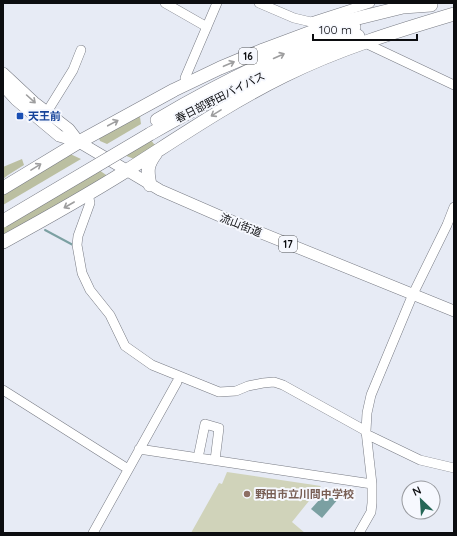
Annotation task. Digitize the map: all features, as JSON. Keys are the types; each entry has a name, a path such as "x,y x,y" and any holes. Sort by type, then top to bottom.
{"highway":[{"name":"16","path":"3,188 79,142 188,83 263,50 330,25 403,7 435,4"},
{"name":"春日部野田バイパス","path":"3,221 148,130 197,96 302,46 377,20 435,4"},
{"name":"春日部野田バイパス","path":"3,210 148,130 290,62 332,44 366,33 454,9"},
{"path":"3,242 88,194 260,88 313,63 365,43 454,14"},
{"path":"150,185 148,168 149,162 157,151"}],"main road":[{"name":"流山街道","path":"3,72 48,114 69,129 79,142"},
{"name":"流山街道","path":"3,86 16,100 59,136 79,142 150,185 186,202 454,311"}],"street":[{"path":"165,3 207,27"},
{"path":"188,83 185,78 217,3"},
{"path":"259,3 294,18 311,22 370,3"},
{"path":"365,43 454,85"},
{"path":"48,114 50,107 73,70 81,50"},
{"path":"88,194 90,203 78,236 77,245 82,272 90,290 110,315 126,346 152,365 219,392 236,391 248,386 263,383 274,382 283,385 366,433 420,460 454,468"},
{"path":"359,533 371,512 372,503 372,484 366,433 366,414 371,394 413,294 447,225 454,207"},
{"path":"93,533 177,382"},
{"path":"3,390 128,469"},
{"path":"198,458 205,424 219,428 215,460"},
{"path":"139,449 372,484"}],"shaded area":[{"path":"142,114 140,117 141,124 107,144 100,141 98,136"},
{"path":"150,139 154,144 158,145 134,159 124,155"},
{"path":"68,153 81,159 3,205 3,193"},
{"path":"22,159 24,165 3,179 3,167"},
{"path":"99,170 109,177 3,238 3,226"},
{"path":"227,472 321,486 292,522 305,533 191,533 219,483 222,484"},
{"path":"329,489 339,498 322,518 311,509"}],"waterway":[{"path":"45,230 73,245"}],"place":[{"name":"天王前","path":"20,116"},
{"name":"野田市立川間中学校","path":"247,494"}]}
